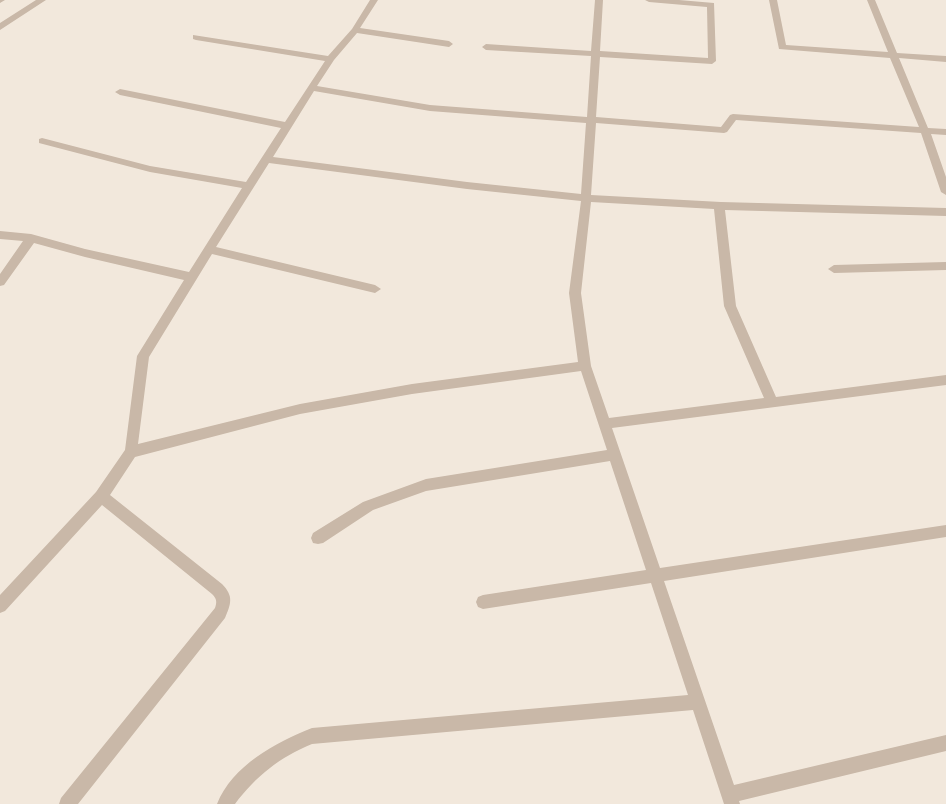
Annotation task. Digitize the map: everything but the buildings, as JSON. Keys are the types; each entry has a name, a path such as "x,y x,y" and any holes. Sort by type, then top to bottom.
{"street":[{"path":"0,27 42,0"},
{"path":"0,606 101,496 131,452 143,356 330,59 354,30 374,0"},
{"path":"599,0 586,198 575,294 584,366 730,799 946,743"},
{"path":"486,47 712,60 711,5 649,0"},
{"path":"773,0 782,47 946,59"},
{"path":"872,0 893,55 926,131 946,192"},
{"path":"354,30 449,44"},
{"path":"196,37 330,59"},
{"path":"313,88 430,108 724,130 733,116 946,132"},
{"path":"120,92 288,126"},
{"path":"42,141 150,168 249,186"},
{"path":"267,159 442,183 586,198 719,206 946,212"},
{"path":"719,206 730,306 772,402"},
{"path":"0,235 31,238 191,278"},
{"path":"0,282 31,238"},
{"path":"209,249 376,289"},
{"path":"834,269 946,266"},
{"path":"131,452 300,408 412,389 584,366"},
{"path":"604,424 946,380"},
{"path":"318,538 368,506 426,485 614,455"},
{"path":"67,804 220,613 224,603 223,595 217,589 101,496"},
{"path":"482,602 946,531"},
{"path":"225,804 245,777 287,746 312,736 698,702"}]}
